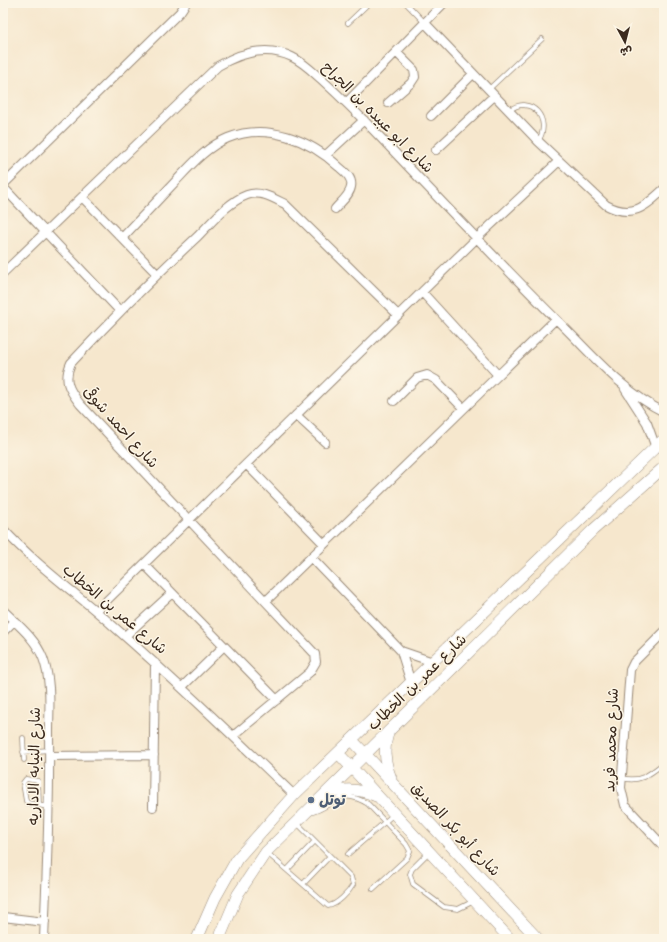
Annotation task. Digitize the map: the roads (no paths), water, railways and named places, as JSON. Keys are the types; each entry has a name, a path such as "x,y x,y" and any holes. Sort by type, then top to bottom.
{"street":[{"path":"119,310 3,186 180,12 186,3"},
{"path":"347,102 444,3"},
{"path":"425,23 538,141 606,205 617,211 633,212 641,208 664,189"},
{"name":"شارع ابو عبيده بن الجراح","path":"3,273 218,66 233,58 250,52 264,51 292,57 303,63 347,102 477,238 621,383 652,406 664,412"},
{"path":"388,103 411,83 415,77 414,70 396,52"},
{"path":"431,116 473,74"},
{"path":"436,150 491,93"},
{"path":"326,155 364,120"},
{"path":"122,238 201,155 227,138 245,133 266,132 302,141 326,155 345,173 351,183 350,190 335,209"},
{"path":"96,611 477,238 559,161"},
{"name":"شارع احمد شوقى","path":"277,700 313,669 316,658 313,651 80,404 70,391 67,372 71,363 119,310 238,200 249,194 260,194 285,204 398,315"},
{"path":"82,197 157,274"},
{"path":"422,292 498,374"},
{"path":"266,601 556,319"},
{"path":"394,401 417,378 427,375 434,378 463,408"},
{"name":"شارع ابو عبيده بن الجراح","path":"621,383 647,423 656,448"},
{"path":"296,415 325,442"},
{"name":"شارع عمر بن الخطاب","path":"197,939 215,898 237,859 294,795 664,439"},
{"path":"246,464 324,544"},
{"name":"شارع عمر بن الخطاب","path":"219,939 238,894 266,852 390,728 593,530 664,467"},
{"path":"582,519 584,528 593,530"},
{"name":"شارع عمر بن الخطاب","path":"3,529 47,572 96,611 182,687 294,795"},
{"path":"565,534 574,536 578,546"},
{"path":"311,557 401,651 411,683"},
{"path":"144,564 277,700 233,736"},
{"path":"125,636 172,593"},
{"name":"شارع النيابه الاداريه","path":"3,610 23,629 38,648 46,670 48,686 50,753 44,939"},
{"path":"3,632 14,621"},
{"name":"شارع محمد فريد","path":"664,632 634,662 630,670 622,778 622,797 625,805 664,847"},
{"path":"182,687 224,646"},
{"path":"401,651 433,662"},
{"path":"153,807 155,663"},
{"path":"390,728 385,742 384,756 392,782"},
{"name":"شارع أبو بكر الصديق","path":"352,740 538,939"},
{"path":"50,753 154,755"},
{"path":"338,753 510,939"},
{"path":"321,797 338,790 352,789 364,791 378,797"},
{"path":"3,917 45,922"}],"lane":[{"path":"348,23 369,3"},
{"path":"406,3 425,23"},
{"path":"491,93 542,39"},
{"path":"509,111 521,105 529,106 540,115 544,126 541,137 538,141"},
{"path":"23,738 24,760"},
{"path":"23,752 50,753"},
{"path":"622,778 631,780 641,779 664,763"},
{"path":"39,805 39,783 36,780 26,779 23,783 24,798 28,803 48,807"},
{"path":"305,813 320,810 334,799 352,797 368,804 406,844 410,851 407,858 373,889"},
{"path":"348,854 394,814"},
{"path":"266,852 328,906 335,903 351,888 353,885 351,877 296,822"},
{"path":"287,870 315,841"},
{"path":"429,852 412,870 410,874 413,884 444,908 452,910 458,909 474,901"},
{"path":"303,884 330,856"}],"place":[{"name":"توتل","path":"311,800"}]}
